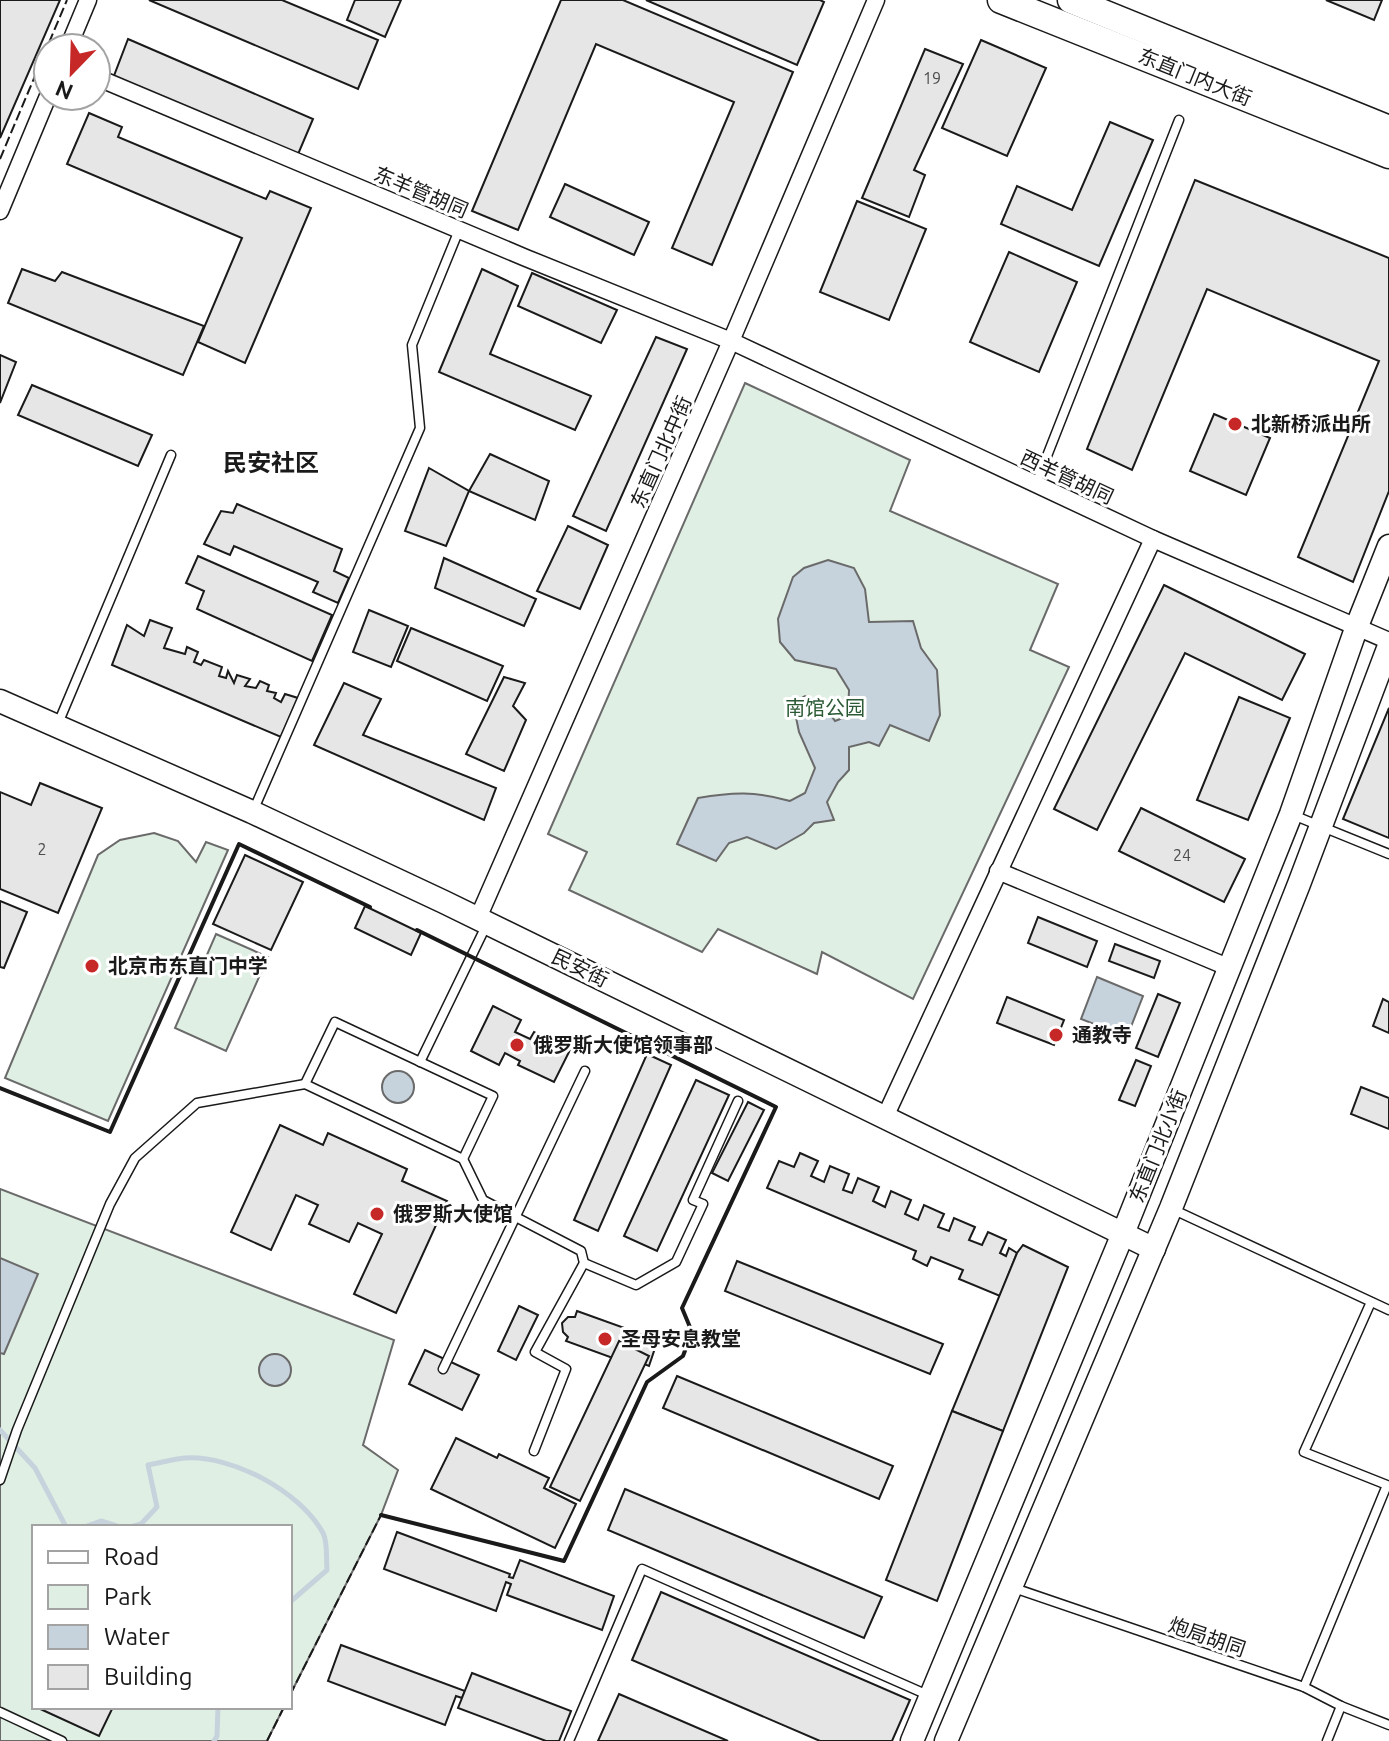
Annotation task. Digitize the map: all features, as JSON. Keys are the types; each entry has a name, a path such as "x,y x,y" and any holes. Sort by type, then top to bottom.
{"main road":[{"name":"东直门内大街","path":"1001,0 1389,155"},
{"name":"东直门内大街","path":"1071,0 1389,129"},
{"name":"东直门北小街","path":"912,1741 1230,968 1291,814 1357,626 1389,546"},
{"name":"东直门北小街","path":"946,1741 1171,1208 1321,827 1389,643"},
{"name":"民安街","path":"0,701 252,812 483,921 1154,1249"}],"street":[{"path":"75,32 88,0"},
{"name":"东直门北中街","path":"483,921 876,0"},
{"name":"东羊管胡同","path":"112,84 731,341"},
{"path":"0,211 41,112"},
{"name":"西羊管胡同","path":"731,341 1153,539 1357,626 1389,643"},
{"path":"885,1117 1153,539"},
{"path":"998,871 1230,968"}],"lane":[{"path":"1036,484 1179,120"},
{"path":"252,812 420,428 412,345 459,230"},
{"path":"57,726 171,455"},
{"path":"1291,814 1389,854"},
{"path":"420,1062 483,921"},
{"path":"305,1084 335,1022 493,1096 463,1159"},
{"path":"443,1369 585,1071"},
{"path":"2,1476 17,1430 110,1204 135,1158 197,1103 305,1084 463,1159 483,1200 581,1251 584,1263 535,1352 566,1369 534,1451"},
{"path":"584,1263 636,1285 676,1262 703,1204 693,1200 738,1101"},
{"path":"1171,1208 1389,1310"},
{"path":"1304,1687 1387,1485 1304,1452 1371,1302"},
{"path":"569,1741 642,1569 930,1696"},
{"name":"炮局胡同","path":"1012,1587 1304,1687 1389,1725"},
{"path":"1327,1741 1341,1706"},
{"path":"0,1712 62,1741"}],"green space":[{"name":"南馆公园","path":"745,383 910,460 890,511 1058,584 1030,650 1069,667 913,999 822,952 817,974 718,929 702,952 569,890 587,852 548,834"},
{"path":"154,833 178,841 196,862 206,842 228,850 108,1121 5,1078 98,855 120,840"},
{"path":"216,934 268,957 226,1051 175,1028"},
{"path":"0,1189 394,1340 363,1445 398,1470 381,1515 292,1691 292,1525 32,1525 32,1709 283,1709 267,1741 0,1741"}],"water":[{"path":"828,560 854,568 865,589 869,622 913,621 921,648 937,670 940,715 929,741 890,725 879,746 869,742 849,747 849,770 827,802 834,820 814,823 804,833 776,849 747,837 729,843 716,861 677,844 698,798 744,794 790,801 805,793 815,768 799,732 793,703 805,696 821,701 835,721 848,716 849,690 836,669 795,660 780,642 778,619 793,577 804,568"},
{"path":"1097,977 1143,996 1127,1037 1081,1019"},
{"path":"398,1071 410,1075 414,1087 410,1099 398,1103 386,1099 382,1087 386,1075"},
{"path":"0,1258 38,1274 4,1354 0,1353"},
{"path":"275,1354 287,1358 291,1370 287,1382 275,1386 263,1382 259,1370 263,1358"}],"building":[{"path":"0,0 60,0 46,32 32,32 32,64 0,138"},
{"path":"149,0 282,0 378,40 358,89"},
{"path":"355,0 401,0 385,37 347,20"},
{"path":"561,0 623,0 793,72 712,265 672,248 734,102 596,44 518,230 472,211"},
{"path":"646,0 820,0 824,2 797,65"},
{"path":"1326,0 1382,0 1374,20"},
{"path":"128,39 313,119 296,159 112,81"},
{"path":"981,40 1046,68 1007,156 942,128"},
{"path":"925,49 963,64 914,170 925,175 909,217 862,198"},
{"path":"89,113 122,127 118,137 266,199 270,191 311,208 245,363 198,342 242,238 67,164"},
{"path":"1110,122 1153,140 1099,266 1001,224 1017,186 1072,210"},
{"path":"1195,180 1389,258 1389,491 1353,582 1298,557 1379,361 1207,289 1132,470 1087,449"},
{"path":"565,184 649,222 634,255 550,217"},
{"path":"857,201 926,229 889,320 820,292"},
{"path":"1009,252 1077,282 1039,372 970,342"},
{"path":"22,269 55,281 62,272 204,326 183,375 8,303"},
{"path":"482,269 518,286 490,354 591,396 575,430 439,372"},
{"path":"532,273 617,310 601,343 518,306"},
{"path":"656,337 687,349 606,531 573,516"},
{"path":"0,355 16,362 0,403"},
{"path":"32,385 152,435 138,466 18,415"},
{"path":"1214,414 1270,438 1246,495 1190,471"},
{"path":"490,454 549,481 535,520 469,491"},
{"path":"429,468 469,491 446,546 405,531"},
{"path":"237,504 342,549 334,571 349,578 338,603 313,592 318,582 234,546 230,555 204,544 221,511 233,513"},
{"path":"568,526 608,545 580,609 537,591"},
{"path":"198,556 332,615 312,661 197,609 204,591 186,583"},
{"path":"444,558 536,599 524,626 435,588"},
{"path":"1164,585 1305,654 1282,700 1185,653 1097,830 1054,809"},
{"path":"369,610 408,626 391,667 353,652"},
{"path":"150,620 172,628 164,648 185,654 187,647 198,652 194,662 201,665 204,660 222,667 219,676 226,678 228,671 234,683 237,675 250,679 245,686 256,688 260,681 269,685 267,691 276,693 274,698 281,702 285,694 298,698 281,737 112,665 127,625 144,636"},
{"path":"411,628 503,666 487,701 397,661"},
{"path":"504,677 525,683 513,706 526,720 504,771 466,754"},
{"path":"344,683 381,699 363,735 496,788 484,820 314,745"},
{"path":"1239,697 1290,718 1248,820 1197,800"},
{"path":"1389,708 1389,838 1343,819"},
{"path":"40,783 102,808 58,913 0,889 0,792 31,805"},
{"path":"1141,808 1245,859 1224,902 1119,851"},
{"path":"245,855 303,882 271,950 213,924"},
{"path":"0,901 27,912 4,968 0,967"},
{"path":"365,906 421,933 411,955 355,928"},
{"path":"1038,917 1097,941 1087,967 1028,943"},
{"path":"1115,944 1160,961 1154,978 1109,961"},
{"path":"1158,994 1180,1003 1158,1057 1136,1048"},
{"path":"1007,997 1064,1020 1054,1045 997,1023"},
{"path":"1383,999 1389,1002 1389,1033 1373,1026"},
{"name":"俄罗斯大使馆领事部","path":"493,1006 521,1020 515,1032 530,1039 534,1032 570,1050 554,1082 518,1065 520,1061 505,1053 499,1065 471,1051"},
{"path":"647,1054 671,1065 598,1231 574,1220"},
{"path":"1136,1060 1151,1066 1135,1106 1119,1100"},
{"path":"696,1080 729,1095 657,1251 624,1236"},
{"path":"1361,1087 1389,1098 1389,1129 1351,1114"},
{"path":"748,1102 764,1110 728,1181 712,1173"},
{"name":"俄罗斯大使馆","path":"280,1125 323,1145 328,1133 407,1169 402,1181 447,1201 396,1313 354,1294 382,1234 358,1223 349,1242 309,1224 318,1205 296,1195 271,1250 231,1232"},
{"path":"800,1153 818,1161 811,1176 824,1182 830,1166 849,1174 843,1190 852,1193 858,1178 879,1187 873,1201 885,1207 891,1191 911,1200 905,1214 918,1220 924,1205 944,1214 938,1227 949,1231 954,1218 975,1227 969,1240 982,1245 988,1232 1006,1240 1000,1253 1006,1256 1009,1248 1017,1253 1000,1296 959,1279 963,1270 931,1257 927,1266 913,1259 916,1251 767,1188 779,1161 794,1167"},
{"path":"1023,1245 1068,1267 1003,1431 952,1411"},
{"path":"737,1261 943,1344 930,1374 725,1291"},
{"path":"519,1306 538,1315 516,1360 498,1351"},
{"name":"圣母安息教堂","path":"577,1311 644,1335 641,1343 655,1348 649,1366 634,1360 632,1365 566,1341 568,1337 563,1332 562,1323 568,1317 575,1317"},
{"path":"619,1341 649,1356 580,1501 550,1487"},
{"path":"425,1350 479,1375 462,1410 409,1384"},
{"path":"677,1376 893,1466 879,1499 663,1408"},
{"path":"952,1411 1003,1431 937,1601 886,1580"},
{"path":"456,1438 549,1478 544,1488 576,1504 555,1548 431,1489"},
{"path":"625,1489 882,1597 864,1638 608,1530"},
{"path":"397,1532 510,1574 509,1577 513,1578 520,1560 614,1596 602,1630 507,1595 511,1584 506,1582 496,1611 384,1569"},
{"path":"661,1592 910,1700 892,1741 820,1741 632,1660"},
{"path":"341,1645 465,1691 462,1698 456,1696 445,1725 328,1681"},
{"path":"472,1673 571,1711 559,1741 546,1741 458,1708"},
{"path":"619,1694 728,1741 598,1741"},
{"path":"40,1709 112,1709 99,1736"}],"waterway":[{"path":"0,1430 35,1468 65,1525"},
{"path":"137,1525 157,1507 148,1465 180,1459 203,1459 243,1469 282,1490 298,1503 325,1537 327,1570 292,1600"},
{"path":"90,1525 101,1521 114,1525"},
{"path":"214,1741 218,1709"}],"fence":[{"path":"0,159 67,0"},
{"path":"292,1691 381,1515"},
{"path":"267,1741 283,1709"}],"wall":[{"path":"0,1088 110,1132 239,844 370,907"},
{"path":"381,1515 564,1561 647,1382 683,1356 692,1332 682,1308 776,1107 417,930"}],"place":[{"name":"北新桥派出所","path":"1235,424"},
{"name":"北京市东直门中学","path":"92,966"},
{"name":"通教寺","path":"1056,1035"},
{"name":"俄罗斯大使馆领事部","path":"517,1045"},
{"name":"俄罗斯大使馆","path":"377,1214"},
{"name":"圣母安息教堂","path":"605,1339"}],"district":[{"name":"民安社区","path":"271,463"}]}
